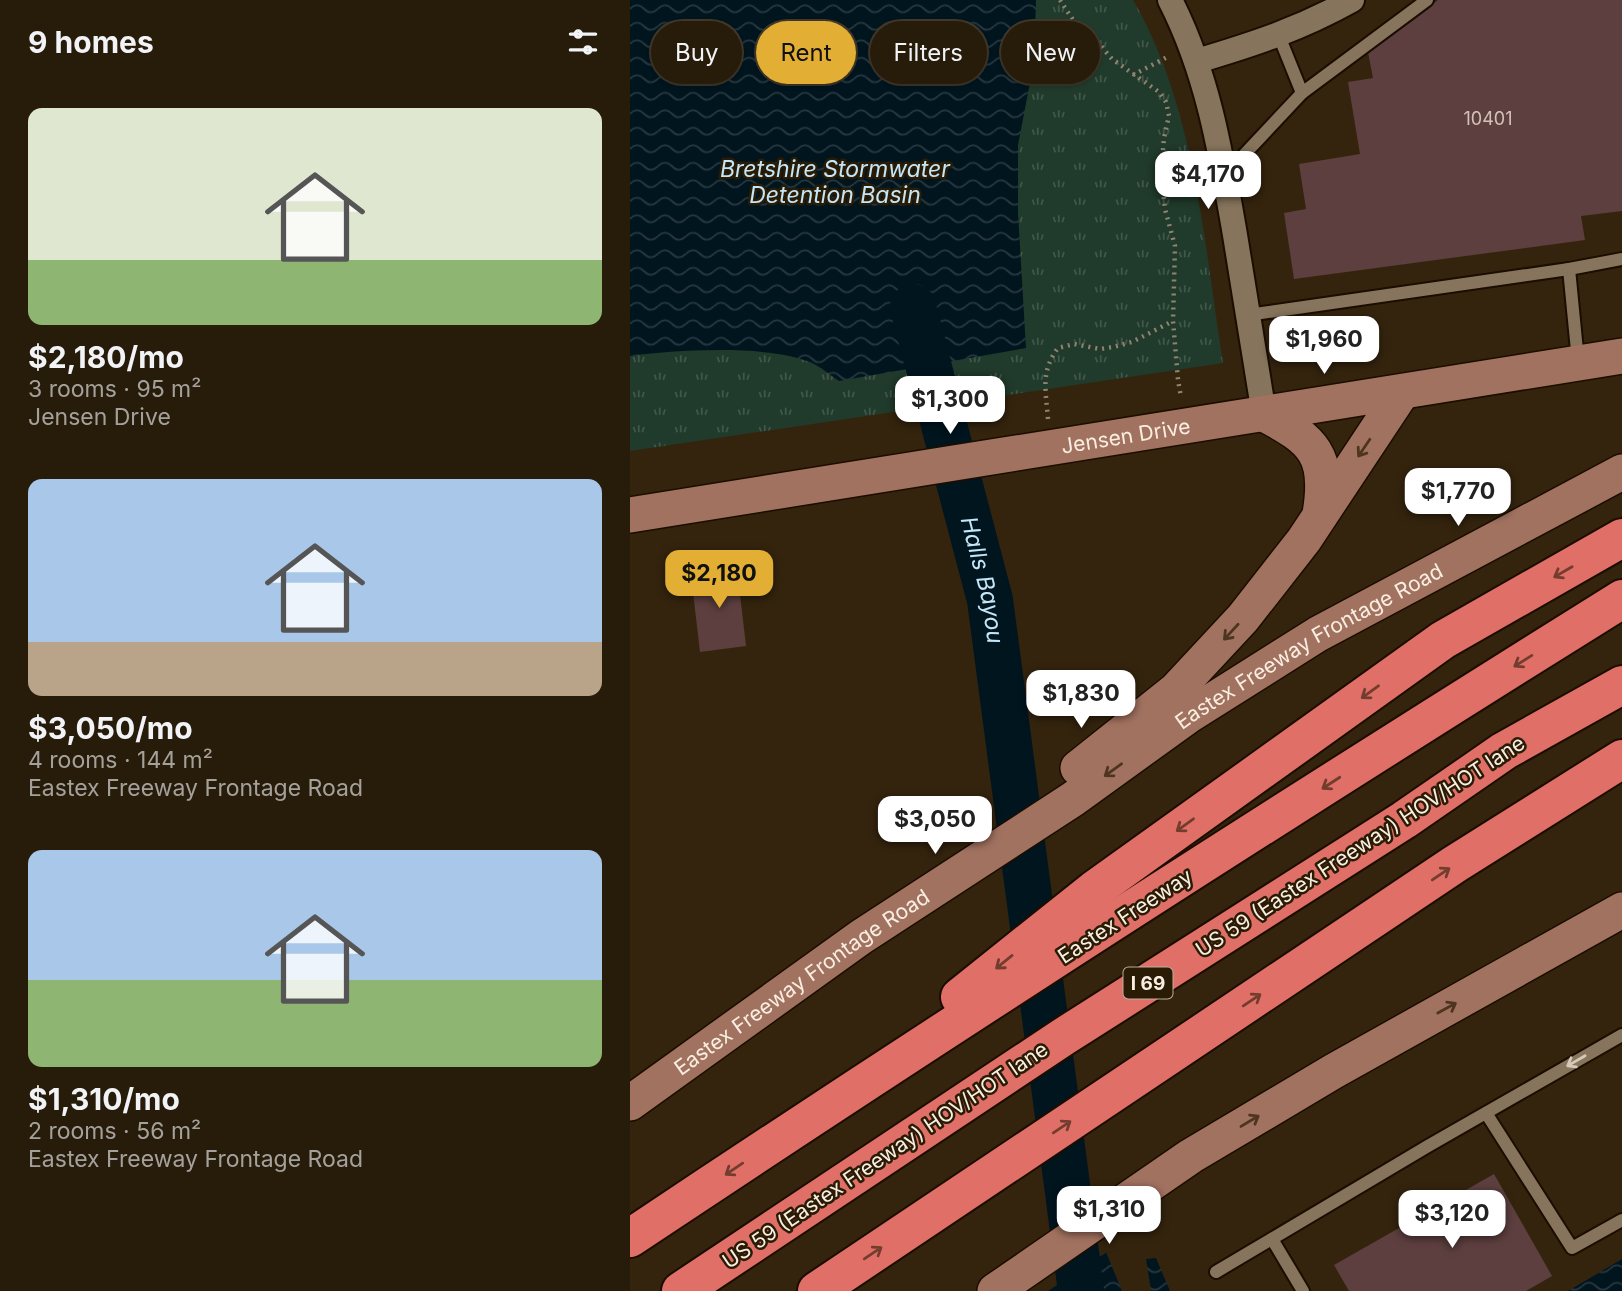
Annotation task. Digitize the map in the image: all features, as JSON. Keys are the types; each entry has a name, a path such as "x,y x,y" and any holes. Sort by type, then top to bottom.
{"highway":[{"path":"791,1131 1094,890 1443,640 1622,538"},
{"name":"Eastex Freeway","path":"630,1238 1394,742 1622,599"},
{"name":"US 59 (Eastex Freeway) HOV/HOT lane","path":"681,1291 1062,1037 1404,820 1504,751 1622,685"},
{"path":"817,1291 1455,864 1622,759"}],"main road":[{"name":"Jensen Drive","path":"630,515 1622,356"},
{"path":"1182,703 1304,540 1402,392"},
{"path":"1264,414 1291,428 1310,444 1322,465 1323,495 1320,514"},
{"name":"Eastex Freeway Frontage Road","path":"630,1103 861,937 1073,799 1182,703 1318,634 1622,472"},
{"path":"995,1291 1191,1156 1334,1071 1622,910"}],"street":[{"path":"1170,0 1194,53 1225,175 1264,414"},
{"path":"1194,53 1279,36 1315,21 1352,0"}],"lane":[{"path":"1225,175 1302,93 1427,0"},
{"path":"1279,36 1302,93"},
{"path":"1248,315 1622,259"},
{"path":"1569,269 1578,364"},
{"path":"1216,1272 1622,1035"},
{"path":"1486,1113 1572,1248 1619,1222"},
{"path":"1272,1239 1303,1291"}],"path":[{"path":"1060,0 1075,23 1095,39 1112,59 1159,92 1166,102 1169,116 1161,173 1175,246 1173,321 1178,380 1188,426"},
{"path":"1133,75 1194,53"},
{"path":"1043,449 1045,376 1049,361 1058,348 1074,344 1100,349 1113,347 1132,342 1173,321"}],"green space":[{"path":"630,0 1133,0 1154,41 1184,130 1203,224 1223,363 630,451"}],"water":[{"name":"Bretshire Stormwater Detention Basin","path":"630,0 1036,0 1035,21 1001,21 1001,84 1030,84 1018,145 1018,213 1026,348 839,381 812,363 772,353 722,350 630,356"},
{"path":"1106,1252 1122,1291 1048,1291"},
{"path":"1156,1258 1170,1291 1151,1291 1146,1259"},
{"path":"1622,1259 1622,1291 1568,1291"}],"building":[{"path":"1438,0 1622,0 1622,211 1581,216 1585,240 1294,279 1284,213 1306,209 1299,164 1360,154 1348,82 1373,78 1368,52"},
{"path":"737,569 746,646 700,652 691,575"},
{"path":"1494,1174 1552,1276 1526,1291 1349,1291 1334,1265"}],"waterway":[{"name":"Halls Bayou","path":"913,307 990,600 1081,1291"}]}
